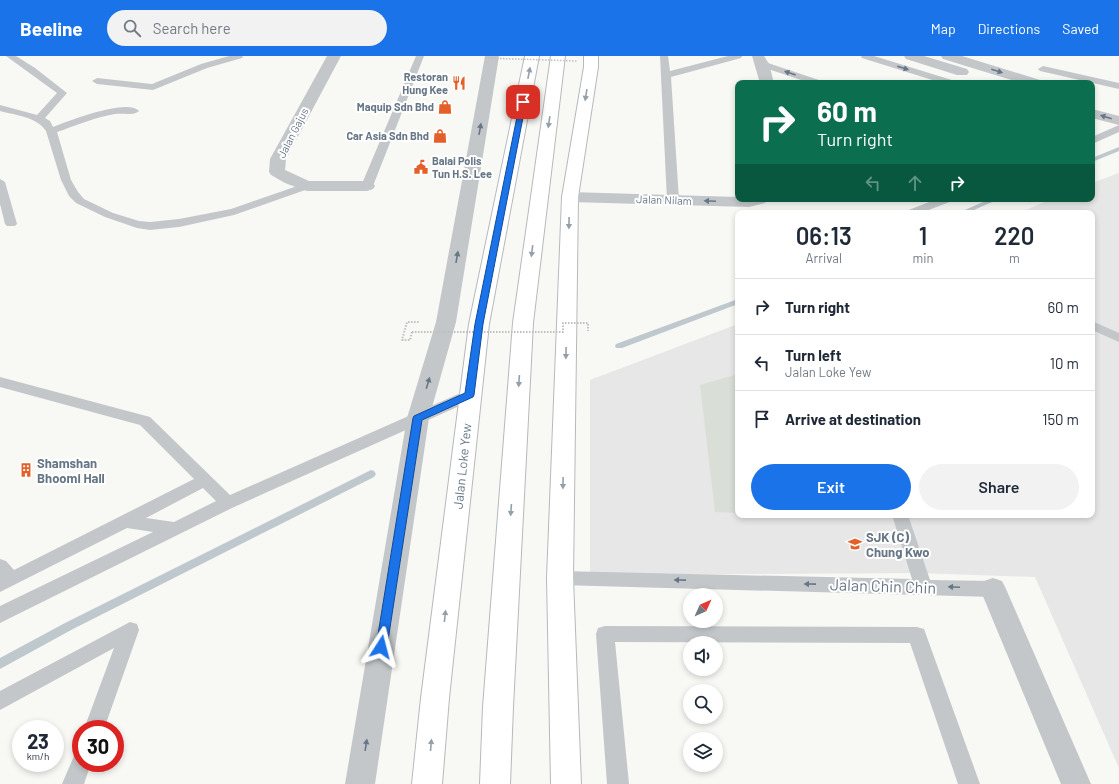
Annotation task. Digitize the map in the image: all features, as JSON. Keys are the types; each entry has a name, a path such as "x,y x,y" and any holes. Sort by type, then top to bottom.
{"highway":[{"name":"Jalan Loke Yew","path":"427,784 435,698 479,324 532,56"},
{"path":"495,784 498,707 523,323 575,58 591,67 570,197 560,578 566,784"}],"street":[{"name":"Jalan Gajus","path":"334,56 278,159 277,172 291,180 307,186 367,186"},
{"path":"912,56 989,80"},
{"path":"919,56 940,59 957,57 1026,80"},
{"path":"360,784 418,418 446,322 489,57"},
{"path":"957,57 967,68 983,78"},
{"path":"759,58 766,80"},
{"path":"1095,101 1119,109"},
{"path":"1095,114 1119,121"},
{"name":"Jalan Nilam","path":"570,197 735,202"},
{"name":"Jalan Chin Chin","path":"993,588 1076,784"}],"lane":[{"path":"10,56 32,70 62,93 39,119"},
{"path":"97,81 153,87 204,66 239,56"},
{"path":"367,186 420,56"},
{"path":"664,56 673,200"},
{"path":"666,75 738,56"},
{"path":"865,56 942,80"},
{"path":"759,58 812,80"},
{"path":"1043,69 1092,80"},
{"path":"1095,81 1119,86"},
{"path":"0,108 39,119 46,123 51,131 66,180 73,194 80,201 109,216 137,224 150,226 179,223 234,212 307,186"},
{"path":"51,131 105,113 129,110 134,111"},
{"path":"1095,140 1119,128"},
{"path":"0,182 11,224"},
{"path":"918,210 940,202"},
{"path":"1095,326 1119,338"},
{"path":"0,382 145,421 228,503"},
{"path":"0,615 228,503 470,395"},
{"path":"4,577 126,521 205,480"},
{"path":"901,518 923,587"},
{"path":"126,521 175,529"},
{"name":"Jalan Chin Chin","path":"560,578 993,588"},
{"path":"0,701 130,630 97,720"},
{"path":"618,784 605,634 917,635 969,784"},
{"path":"73,784 78,772"}],"path":[{"path":"489,57 575,58"},
{"path":"407,322 402,340 410,340 412,332 563,332 563,323 588,324 588,331"}],"shaded area":[{"name":"SJK (C) Chung Kwo","path":"1119,173 1119,768 1035,577 919,573 590,575 590,380 735,325 735,518 1095,518 1095,210 1026,210 1044,202 1095,202 1095,182"},
{"path":"735,375 735,513 715,512 700,385"}],"waterway":[{"path":"1095,159 1119,149"},
{"path":"968,210 988,202"},
{"path":"619,346 735,302"},
{"path":"0,664 69,626 371,474"}],"place":[{"name":"Restoran Hung Kee","path":"459,83"},
{"name":"Maquip Sdn Bhd","path":"445,107"},
{"name":"Car Asia Sdn Bhd","path":"440,136"},
{"name":"Balai Polis Tun H.S. Lee","path":"421,167"},
{"name":"Shamshan Bhoomi Hall","path":"26,470"},
{"name":"SJK (C) Chung Kwo","path":"855,544"}],"route":[{"path":"381,647 418,418 470,395 479,324 523,102"}]}
